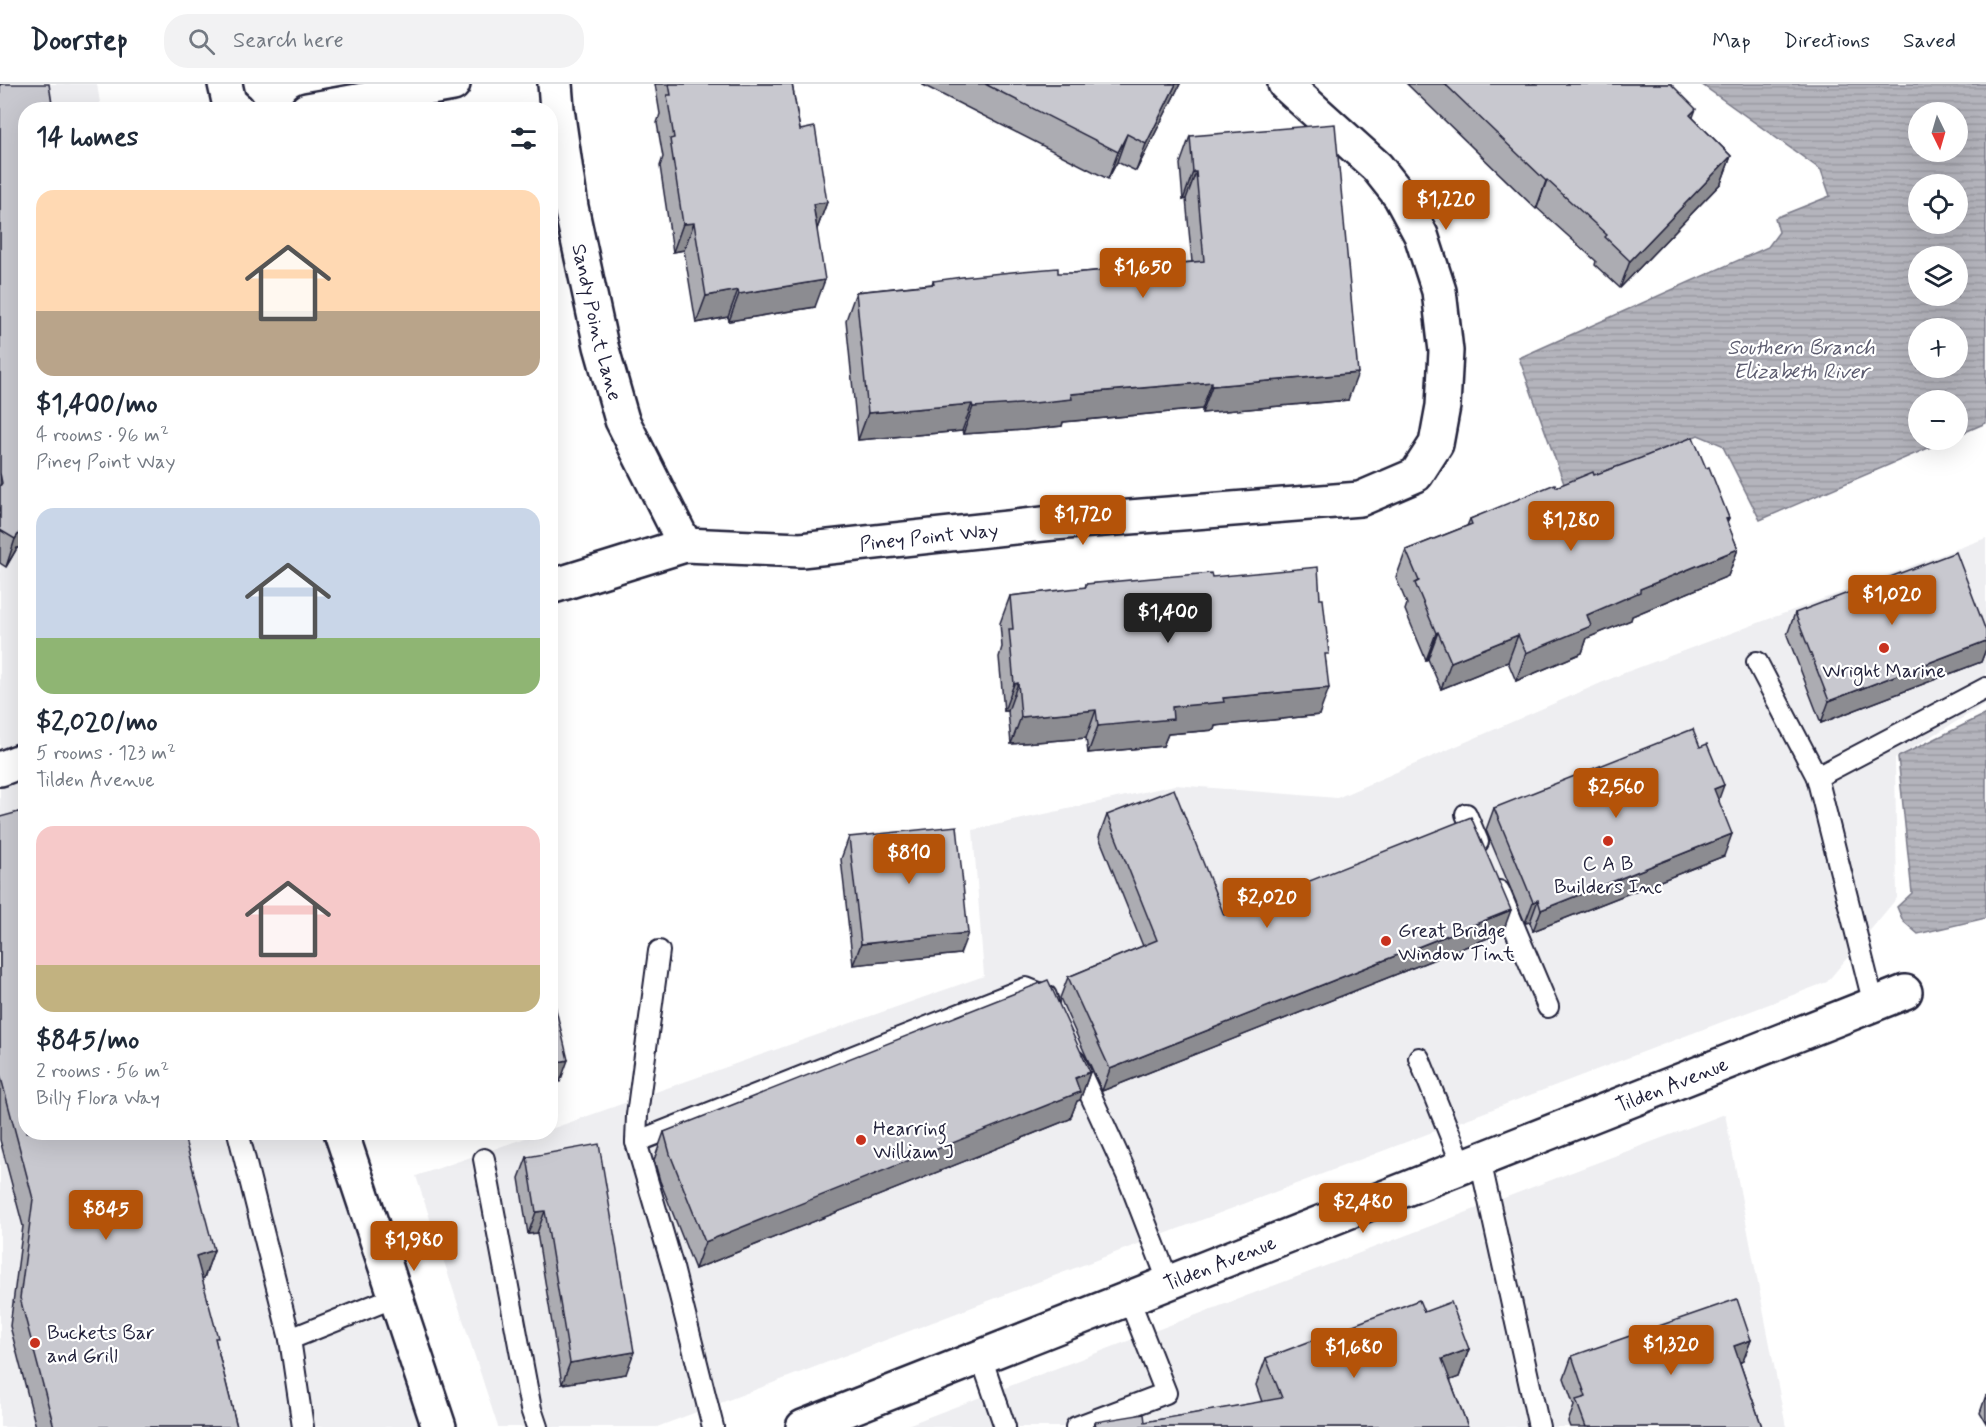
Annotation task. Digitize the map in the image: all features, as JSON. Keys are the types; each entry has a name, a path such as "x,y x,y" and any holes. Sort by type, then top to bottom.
{"street":[{"path":"225,84 229,102"},
{"path":"352,102 453,84"},
{"name":"Sandy Point Lane","path":"555,84 556,102"},
{"name":"Piney Point Way","path":"558,585 686,545 801,550 1053,523 1360,499 1416,475 1436,444 1443,406 1446,351 1439,291 1420,235 1400,196 1377,167 1285,84"},
{"name":"Sandy Point Lane","path":"558,116 571,207 601,346 622,420 686,545"},
{"path":"0,769 18,762"},
{"name":"Tilden Avenue","path":"803,1427 1905,992"},
{"path":"344,1140 439,1427"}],"lane":[{"path":"1757,663 1817,777 1874,1005"},
{"path":"1817,777 1986,688"},
{"path":"1466,814 1484,857"},
{"path":"1493,878 1548,1007"},
{"path":"659,951 637,1115 636,1142 673,1268 713,1427"},
{"path":"636,1142 1026,988 1046,996 1055,1017"},
{"path":"1070,1049 1127,1175 1169,1283"},
{"path":"1419,1058 1472,1163 1539,1427"},
{"path":"240,1140 290,1338 303,1427"},
{"path":"484,1160 531,1409 537,1427"},
{"path":"290,1338 395,1297"},
{"path":"1076,1427 1166,1393 1129,1299"},
{"path":"981,1357 1005,1427"}],"shaded area":[{"path":"0,84 97,84 100,102 18,102 18,1140 343,1140 439,1427 0,1427"},
{"path":"1986,538 1986,704 1895,758 1897,898 1827,982 657,1427 498,1427 416,1176 520,1140 558,1140 558,1127 984,976 973,830 1175,785 1337,798 1624,673"},
{"path":"1725,1114 1786,1427 902,1427"}],"water":[{"name":"Southern Branch Elizabeth River","path":"1701,84 1986,84 1986,423 1968,431 1968,390 1908,390 1908,450 1924,450 1760,520 1722,445 1698,435 1567,492 1519,358 1768,247 1779,232 1775,218 1830,196 1821,170"},
{"path":"1986,714 1986,918 1918,934 1903,921 1897,907 1912,893 1898,757"}],"building":[{"path":"0,84 49,84 52,102 18,102 18,535 15,539 0,530 0,486 2,483 0,473"},
{"path":"669,84 792,84 800,130 815,127 827,202 813,204 825,280 739,294 738,290 706,296 694,223 683,224 670,139 674,138 667,95 671,95"},
{"path":"985,84 1176,84 1146,144 1127,134 1118,152"},
{"path":"1445,84 1671,84 1696,109 1690,115 1731,156 1630,261 1605,237 1607,235 1546,181"},
{"path":"1335,124 1358,373 1212,386 1212,382 1071,394 1072,399 1034,403 973,407 972,404 868,413 856,292 934,284 933,281 1022,271 1058,268 1058,273 1073,273 1204,261 1196,172 1193,172 1190,136"},
{"path":"1693,437 1706,468 1709,467 1729,518 1726,519 1738,549 1640,589 1640,592 1587,615 1591,626 1526,653 1518,635 1451,662 1415,583 1419,581 1406,550 1472,524 1470,519 1555,484 1556,487 1593,472 1594,475"},
{"name":"Wright Marine","path":"1956,552 1986,631 1986,641 1829,701 1795,613"},
{"path":"1318,567 1320,599 1323,599 1329,654 1325,654 1329,688 1223,698 1224,702 1172,707 1173,719 1098,726 1096,710 1021,717 1018,683 1014,684 1009,629 1013,629 1010,596 1086,587 1086,584 1211,573 1212,577"},
{"name":"C A B Builders Inc","path":"1693,729 1700,747 1707,744 1724,785 1714,789 1732,834 1541,910 1538,900 1533,902 1494,808"},
{"path":"1174,789 1224,915 1471,817 1511,910 1110,1069 1068,977 1157,940 1107,815"},
{"path":"18,812 18,1140 185,1140 214,1250 196,1256 218,1338 215,1338 237,1427 54,1427 20,1298 33,1199 0,1074 0,817"},
{"path":"957,826 968,933 861,944 849,837"},
{"name":"Hearring William J","path":"1048,980 1090,1072 1075,1078 1080,1092 705,1242 670,1154 664,1132"},
{"path":"558,1018 568,1060 558,1062"},
{"path":"599,1144 634,1352 570,1363 545,1211 536,1212 527,1157"},
{"path":"1737,1299 1751,1340 1734,1346 1762,1427 1586,1427 1576,1400 1586,1397 1572,1356"},
{"path":"1419,1300 1424,1312 1451,1302 1469,1349 1442,1359 1468,1427 1096,1427 1095,1422 1144,1414 1145,1422 1282,1398 1266,1358"}],"place":[{"name":"Wright Marine","path":"1884,648"},
{"name":"C A B Builders Inc","path":"1608,841"},
{"name":"Great Bridge Window Tint","path":"1386,941"},
{"name":"Hearring William J","path":"861,1140"},
{"name":"Buckets Bar and Grill","path":"35,1343"}]}
